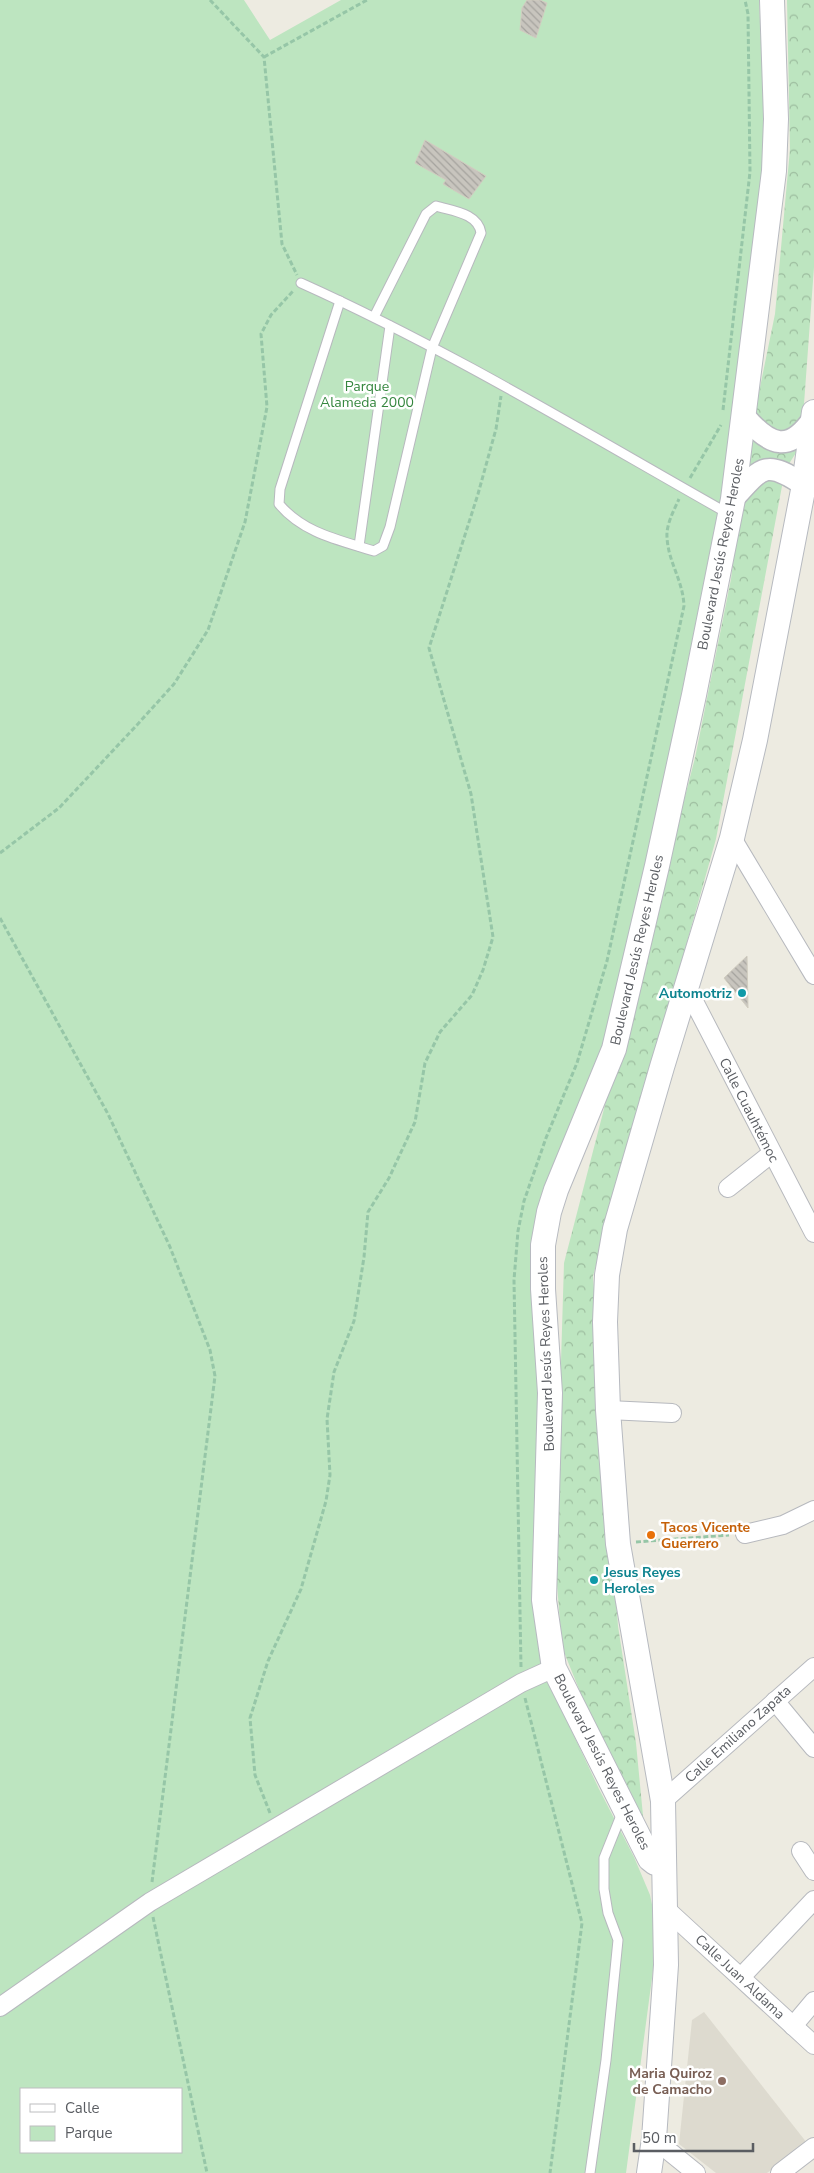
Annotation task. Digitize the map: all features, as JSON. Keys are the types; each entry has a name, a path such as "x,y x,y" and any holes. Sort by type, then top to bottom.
{"main road":[{"name":"Boulevard Jesús Reyes Heroles","path":"663,1862 656,1862 650,1859 625,1805 554,1668 544,1585 550,1436 550,1393 543,1289 545,1229 556,1190 614,1049 657,866 732,507 745,417 774,171 776,119 772,0"},
{"name":"Boulevard Jesús Reyes Heroles","path":"649,2173 654,2140 666,1964 663,1801 618,1544 608,1410 605,1322 607,1275 615,1229 686,986 732,838 755,740 804,485 814,417"}],"street":[{"path":"745,417 760,435 782,442 796,439 814,417"},
{"path":"732,507 754,476 761,470 768,469 786,472 804,485"},
{"path":"732,838 814,974"},
{"name":"Calle Cuauhtémoc","path":"686,986 771,1154 814,1233"},
{"path":"728,1188 771,1154"},
{"path":"608,1410 672,1413"},
{"path":"745,1534 783,1525 814,1510"},
{"name":"Calle Emiliano Zapata","path":"663,1801 814,1667"},
{"path":"0,2007 150,1902 521,1683 554,1668"},
{"path":"775,1701 814,1748"},
{"path":"801,1851 814,1871"},
{"path":"742,1976 814,1900"},
{"name":"Calle Juan Aldama","path":"666,1909 742,1976 814,2045"},
{"path":"794,2026 814,2001"},
{"path":"654,2140 696,2173"},
{"path":"780,2173 814,2147"}],"lane":[{"path":"340,301 280,489 280,504 301,525 317,533 374,551 383,546 390,527 432,348 481,233 480,226 471,217 436,206 432,208 426,214 374,317"},
{"path":"301,283 374,317 432,348 683,488 732,507"},
{"path":"359,546 390,326"},
{"path":"590,2173 606,2060 618,1940 608,1913 604,1858 625,1805"}],"path":[{"path":"0,853 59,808 174,684 208,630 245,522 267,407 261,334 271,315 301,283 282,244 264,57 210,0"},
{"path":"264,57 367,0"},
{"path":"720,435 750,172 748,14 745,0"},
{"path":"276,1828 256,1775 250,1718 268,1661 301,1590 326,1501 330,1475 326,1419 334,1372 354,1321 364,1257 368,1212 389,1178 415,1122 426,1064 436,1040 440,1032 472,995 484,970 493,937 471,794 432,664 429,648 478,494 496,429 503,388"},
{"path":"550,2173 582,1923 521,1683 514,1280 518,1231 524,1201 546,1138 577,1063 604,970 643,799 684,606 683,589 666,536 683,488 721,426"},
{"path":"0,918 116,1132 170,1246 210,1350 216,1376 150,1902 207,2173"},
{"path":"618,1544 745,1534"}],"shaded area":[{"name":"Maria Quiroz de Camacho","path":"704,2012 807,2143 767,2173 716,2173 679,2144 692,2020"}],"green space":[{"name":"Parque Alameda 2000","path":"0,0 244,0 270,40 341,0 759,0 767,170 729,456 672,741 609,1028 536,1227 553,1691 599,1789 634,1857 650,1895 658,1933 626,2173 0,2173"},
{"path":"787,0 814,0 814,267 801,445 785,470 716,839 593,1276 618,1626 636,1743 644,1826 597,1734 562,1647 555,1559 564,1263 695,758 731,579 749,441 775,314 790,149"}],"building":[{"path":"527,0 540,0 547,3 536,38 520,30 522,8"},
{"path":"425,140 486,176 469,199 443,184 446,180 415,163"},
{"name":"Automotriz","path":"747,956 748,1008 724,978"}],"place":[{"name":"Automotriz","path":"742,993"},
{"name":"Tacos Vicente Guerrero","path":"651,1535"},
{"name":"Jesus Reyes Heroles","path":"594,1580"},
{"name":"Maria Quiroz de Camacho","path":"722,2081"}]}
